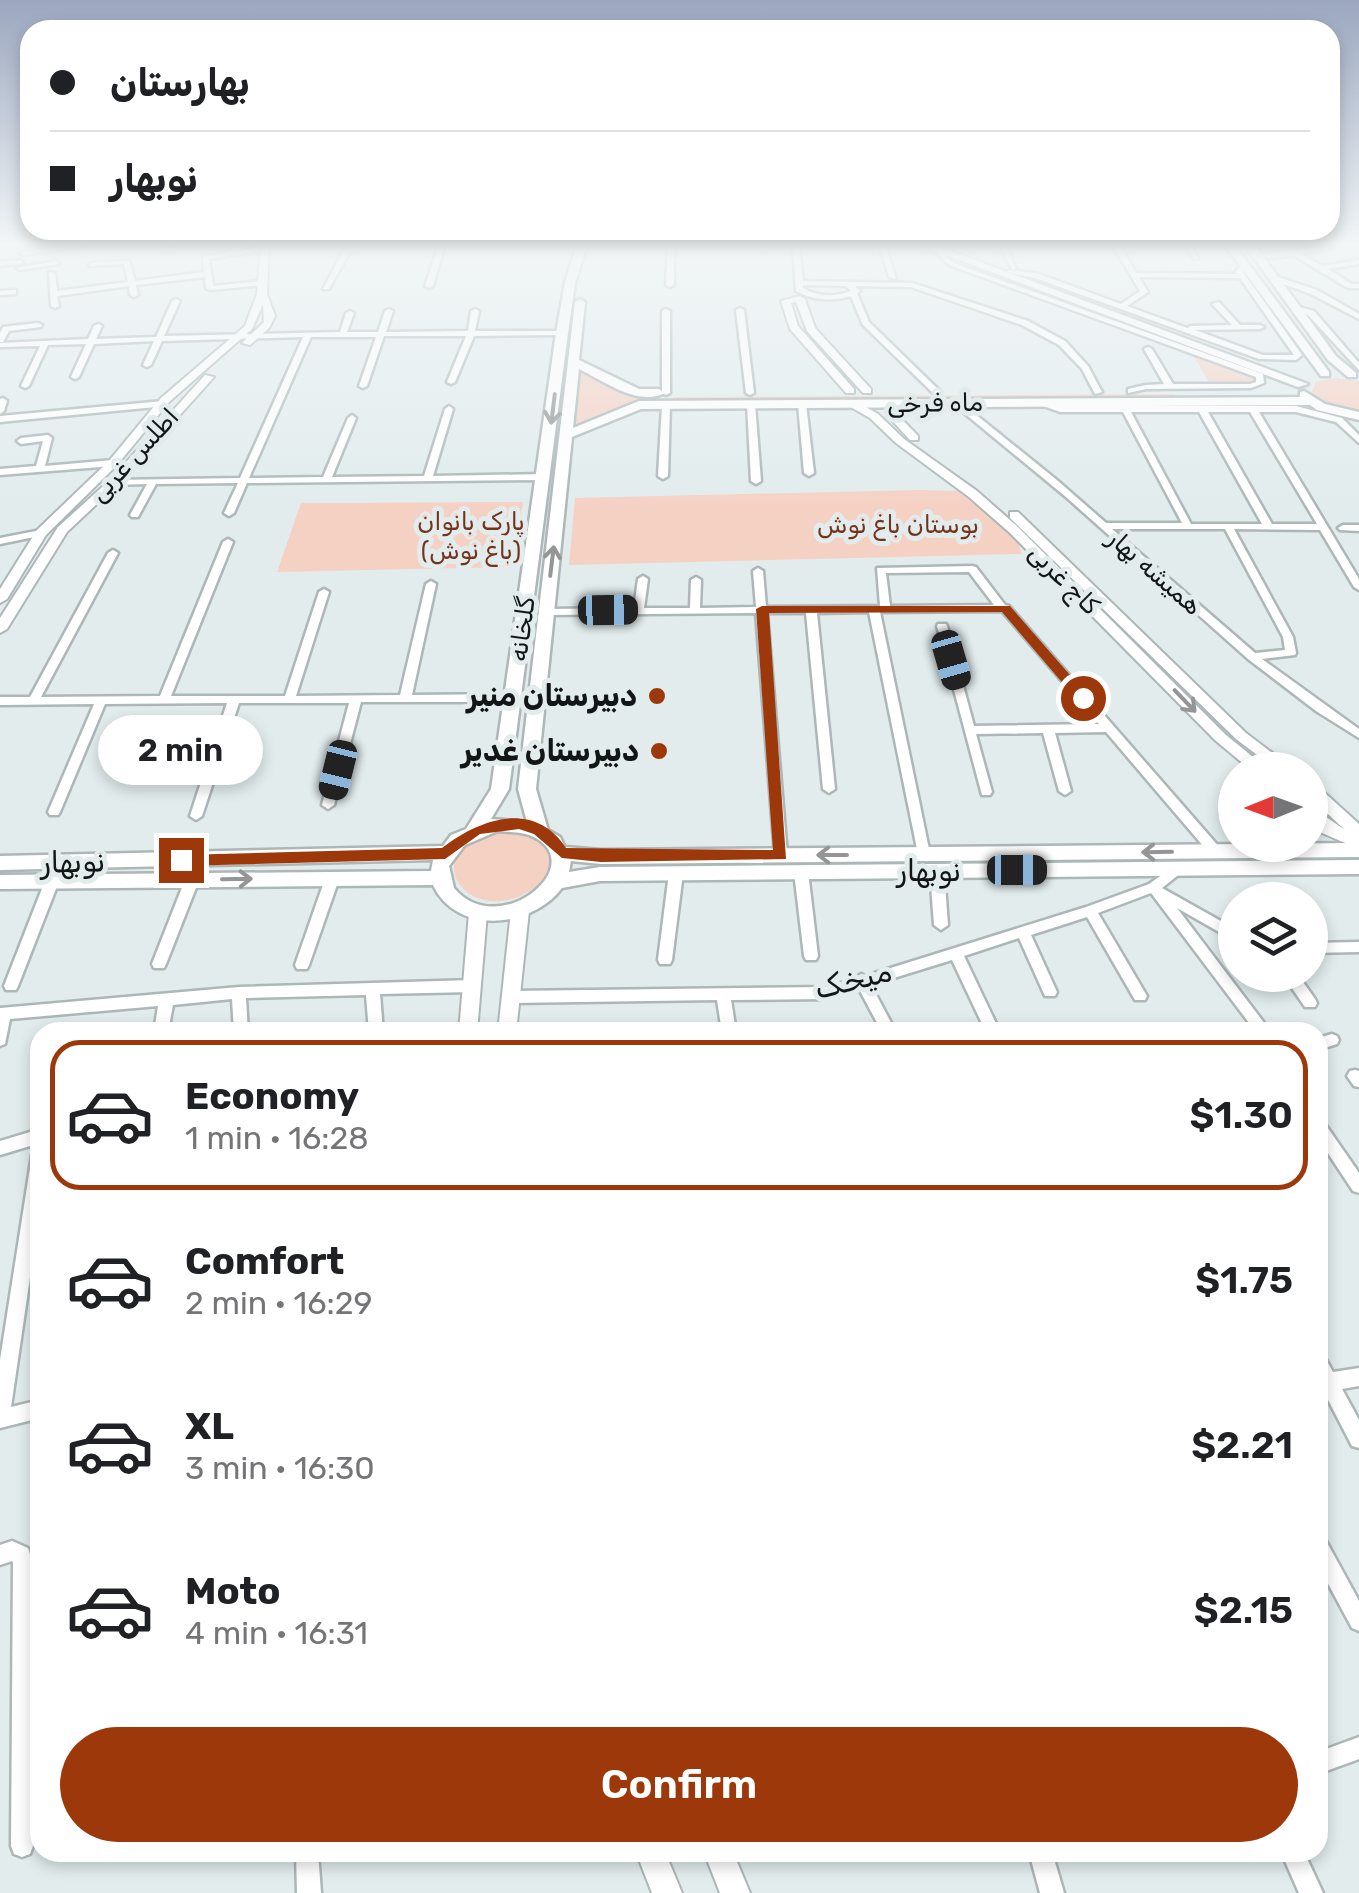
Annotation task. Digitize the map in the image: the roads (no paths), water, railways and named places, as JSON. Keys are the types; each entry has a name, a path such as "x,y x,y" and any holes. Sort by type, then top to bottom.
{"main road":[{"name":"گلخانه","path":"539,830 527,789 577,332"},
{"path":"1175,332 1267,365 1298,365 1313,358"},
{"path":"1179,332 1304,383 1311,401 1359,427"},
{"path":"1292,332 1325,374"},
{"path":"1313,332 1332,358 1357,374"},
{"name":"گلخانه","path":"474,830 500,789 562,333"},
{"name":"ماه فرخی","path":"574,362 636,393 666,399 852,398 904,404 1041,402 1252,390 1304,383 1325,374 1357,374"},
{"path":"1252,390 1273,382 1267,365"},
{"name":"ماه فرخی","path":"750,399 802,404 852,398 866,391 1132,391 1311,401"},
{"name":"ماه فرخی","path":"566,436 639,405 666,399"},
{"path":"1333,412 1359,416"},
{"path":"496,824 519,824 539,830 562,853 560,881 537,904 520,911 478,913 459,905 446,893 440,878 445,853 474,830 496,824"},
{"name":"نوبهار","path":"562,853 601,856 1215,851 1358,844"},
{"name":"نوبهار","path":"0,863 445,853"},
{"name":"نوبهار","path":"560,881 600,874 1359,867"},
{"name":"نوبهار","path":"0,882 440,878"}],"street":[{"path":"75,377 95,332"},
{"path":"147,366 162,332"},
{"name":"اطلس غربی","path":"0,598 41,533 113,463 163,404 242,332"},
{"name":"اطلس غربی","path":"0,629 62,530 114,482 197,387 259,332"},
{"path":"663,476 666,332"},
{"path":"743,332 756,481"},
{"name":"کاج غربی","path":"798,332 852,398 934,468 973,494 1031,546 1235,752"},
{"name":"کاج غربی","path":"813,332 866,391"},
{"path":"876,332 937,392"},
{"path":"1043,332 1062,342 1085,368 1098,392"},
{"path":"1145,332 1252,370 1260,383 1176,393 1148,350"},
{"path":"1194,332 1262,357 1296,358 1298,355 1283,332"},
{"path":"0,342 240,335 562,333"},
{"path":"229,513 240,480 308,334"},
{"path":"363,386 382,334"},
{"path":"451,382 471,334"},
{"path":"25,386 45,342"},
{"path":"61,414 66,395"},
{"path":"1041,402 1060,410 1314,412 1340,420 1359,440"},
{"name":"همیشه بهار","path":"956,403 1252,656 1321,711 1359,734"},
{"path":"0,419 163,404"},
{"path":"802,404 810,473"},
{"path":"874,416 892,415 904,404"},
{"path":"428,478 449,409"},
{"path":"1202,409 1269,527"},
{"path":"1254,409 1359,587"},
{"path":"1126,410 1188,526"},
{"name":"کاج غربی","path":"892,415 914,438 986,490 1046,543 1241,736 1263,752"},
{"path":"328,479 352,418"},
{"path":"22,442 48,438 40,466"},
{"path":"0,472 113,463"},
{"path":"114,482 544,477"},
{"path":"134,515 153,481"},
{"path":"1104,526 1323,526"},
{"path":"1228,527 1288,637 1291,653 1252,656"},
{"path":"1344,528 1359,528"},
{"path":"0,541 41,533"},
{"path":"164,700 228,542"},
{"path":"1031,546 1046,543"},
{"path":"33,702 113,553"},
{"path":"924,854 880,609 881,570 972,569 1215,851"},
{"path":"758,571 780,855"},
{"path":"639,610 643,578"},
{"path":"695,610 696,580"},
{"path":"405,698 431,584"},
{"path":"289,700 324,592"},
{"path":"546,612 1004,608"},
{"path":"811,609 830,789"},
{"path":"942,626 986,792"},
{"path":"1150,664 1166,660"},
{"path":"0,702 513,698"},
{"path":"328,805 356,699"},
{"path":"196,816 234,700"},
{"path":"54,812 102,701"},
{"path":"970,730 1109,728"},
{"path":"1048,729 1066,791"},
{"path":"1328,805 1353,828 1358,844"},
{"path":"1328,829 1358,844"},
{"name":"میخک","path":"511,997 827,993 1090,911 1154,887 1177,868"},
{"path":"937,871 941,924"},
{"path":"802,872 811,956"},
{"path":"665,960 676,873"},
{"path":"302,964 332,878"},
{"path":"160,964 192,880"},
{"path":"11,986 52,881"},
{"path":"1154,887 1218,926"},
{"path":"1154,887 1256,1022"},
{"path":"508,1022 520,911"},
{"path":"1090,911 1140,996"},
{"path":"469,1022 478,913"},
{"path":"1023,932 1050,992"},
{"path":"1328,948 1359,947"},
{"path":"955,952 989,1022"},
{"path":"860,980 883,1022"},
{"path":"0,1040 2,1014 239,993 472,986"},
{"path":"372,990 375,1022"},
{"path":"1302,992 1310,1003"},
{"path":"239,993 240,1022"},
{"path":"723,994 727,1022"},
{"path":"163,1022 168,998"},
{"path":"0,1148 30,1139"},
{"path":"1328,1141 1359,1186"},
{"path":"30,1221 0,1419 30,1412"},
{"path":"1328,1383 1359,1376"},
{"path":"1328,1392 1359,1439"},
{"path":"0,1555 21,1555 24,1564 22,1846"},
{"path":"1328,1564 1359,1620"},
{"path":"1328,1759 1359,1748"},
{"path":"308,1862 309,1893"},
{"path":"654,1862 667,1893"},
{"path":"722,1862 735,1893"},
{"path":"1043,1862 1052,1893"},
{"path":"1296,1862 1310,1893"}],"place":[{"name":"دبیرستان منیر","path":"657,696"},
{"name":"دبیرستان غدیر","path":"659,751"}],"park label":[{"name":"بوستان باغ نوش","path":"898,524"},
{"name":"پارک بانوان (باغ نوش)","path":"471,536"}]}
